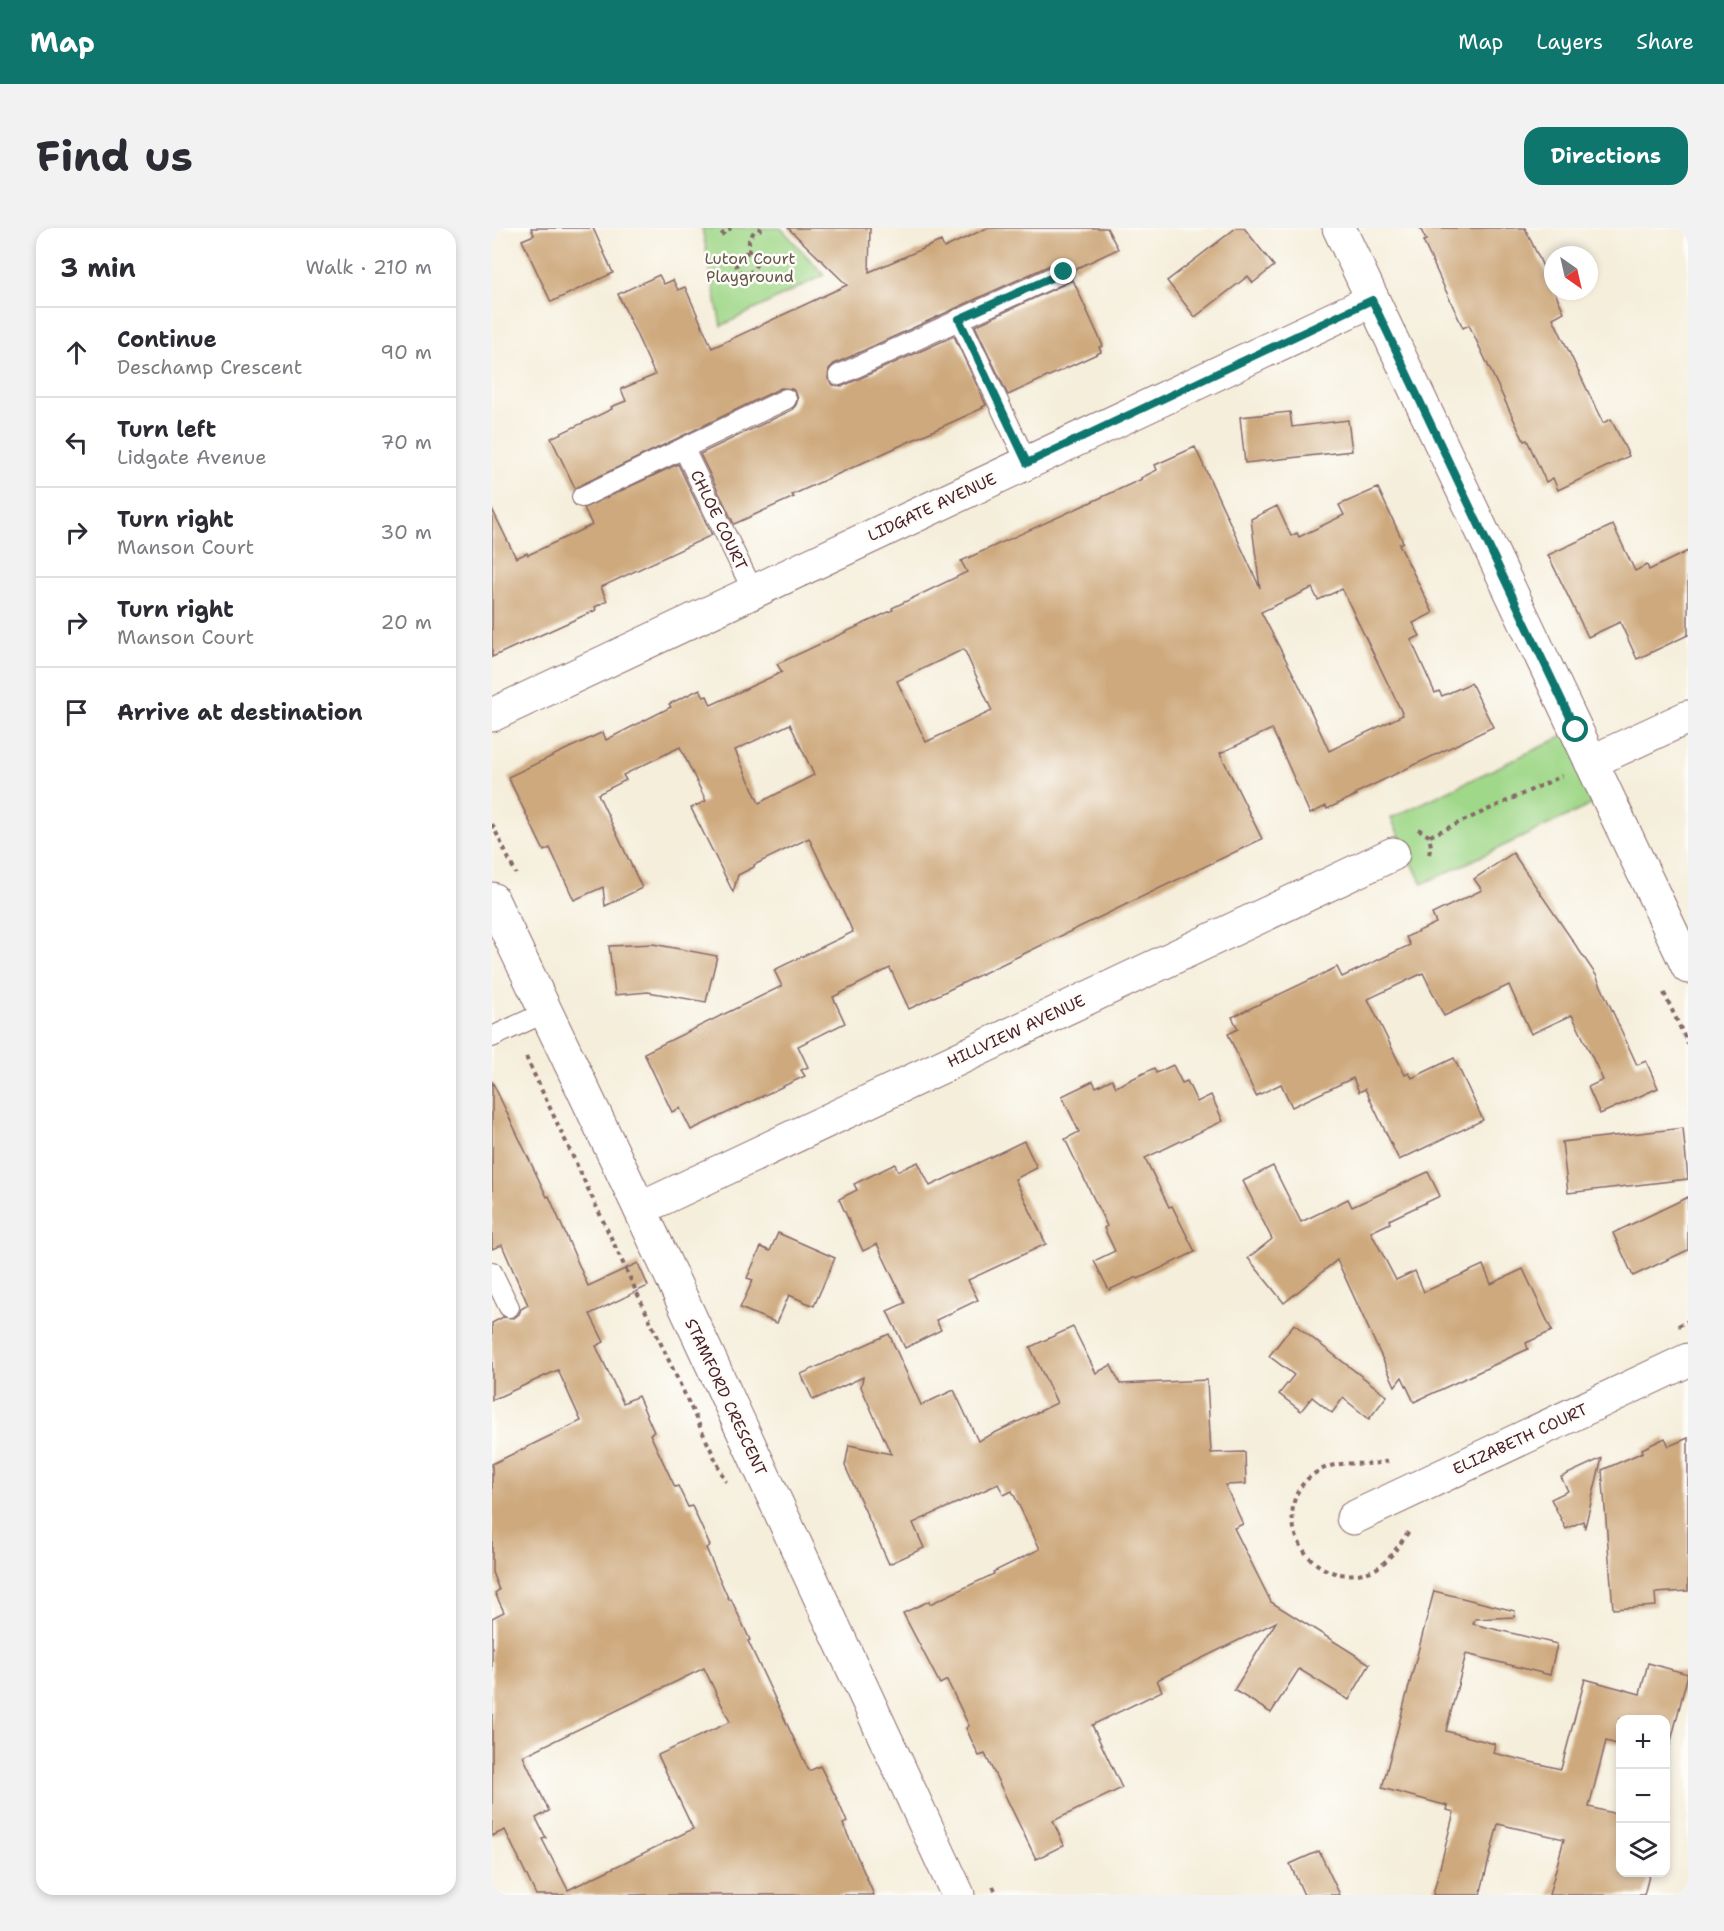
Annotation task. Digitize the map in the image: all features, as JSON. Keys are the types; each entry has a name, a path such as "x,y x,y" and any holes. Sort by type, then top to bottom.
{"street":[{"path":"1339,228 1577,769 1688,967"},
{"name":"LIDGATE AVENUE","path":"492,715 1372,300"},
{"path":"1577,769 1688,717"},
{"name":"HILLVIEW AVENUE","path":"640,1209 1393,854"},
{"name":"STAMFORD CRESCENT","path":"492,899 640,1209 958,1895"},
{"name":"ELIZABETH COURT","path":"1353,1518 1688,1360"}],"lane":[{"path":"839,375 1064,272"},
{"path":"959,319 1027,463"},
{"path":"582,497 786,399"},
{"name":"CHLOE COURT","path":"684,449 753,591"},
{"path":"492,1037 546,1012"},
{"path":"492,1272 509,1307"}],"path":[{"path":"721,235 731,228"},
{"path":"749,253 749,240 759,229"},
{"path":"749,253 754,257 756,267 749,274 742,273 737,268 736,262 739,256 749,253"},
{"path":"1429,836 1577,769"},
{"path":"513,1028 728,1486"}],"green space":[{"name":"Luton Court Playground","path":"702,228 781,228 824,275 721,326"},
{"path":"1576,730 1608,797 1422,884 1391,818"}],"building":[{"path":"531,228 593,228 613,273 551,302 522,240 534,235"},
{"path":"788,228 870,228 869,272 941,241 944,248 987,228 1107,228 1118,249 1075,269 1070,262 1059,261 834,364 829,369 828,379 833,385 843,386 954,336 986,405 734,524 700,454 792,410 798,399 792,389 781,388 575,488 551,438 626,401 621,389 655,375 618,294 659,275 664,284 673,280 678,290 685,287 712,348 847,285"},
{"path":"1236,228 1244,228 1274,266 1253,283 1248,276 1195,317 1167,281"},
{"path":"1420,228 1525,228 1544,269 1544,300 1558,300 1564,312 1553,318 1603,423 1611,419 1629,456 1558,490 1553,478 1546,482 1469,325 1463,328 1423,241 1426,240"},
{"path":"1073,280 1103,346 1099,347 1101,352 1008,395 975,326"},
{"path":"1290,412 1292,427 1348,420 1352,451 1245,463 1240,417"},
{"path":"1195,447 1260,588 1251,519 1277,506 1291,536 1297,533 1299,537 1344,515 1339,505 1378,488 1403,542 1399,544 1433,613 1413,623 1420,636 1411,640 1435,693 1439,691 1442,696 1471,683 1493,727 1356,793 1357,795 1310,814 1272,729 1220,753 1262,839 909,1009 890,968 833,997 845,1023 798,1046 808,1067 801,1070 805,1076 691,1130 680,1108 672,1112 644,1053 782,986 774,970 853,932 809,838 738,875 733,892 691,808 706,801 680,747 623,775 626,780 598,794 642,888 605,906 603,887 574,900 550,848 544,851 508,777 603,732 606,740 671,707 669,704 700,689 704,697 707,696 711,705 782,672 777,664 893,610 892,608 967,572 961,561 1142,479 1157,470 1155,465","holes":["1312,588 1318,600 1342,589 1403,715 1329,751 1299,685 1261,612","964,649 992,711 926,742 897,681","790,724 814,775 759,803 735,750"]},
{"path":"678,464 712,535 601,587 607,601 595,607 596,610 492,657 492,509 516,558 527,553 528,555 592,525 584,508"},
{"path":"1613,525 1635,571 1647,565 1649,570 1688,551 1688,635 1637,659 1620,622 1588,637 1548,555"},
{"path":"1513,853 1596,975 1637,1065 1646,1061 1658,1088 1600,1114 1588,1087 1603,1080 1572,1015 1531,1034 1509,985 1444,1016 1423,973 1368,999 1405,1075 1409,1073 1412,1078 1454,1058 1483,1120 1399,1160 1365,1089 1359,1092 1353,1078 1292,1107 1281,1084 1256,1096 1228,1034 1238,1029 1232,1017 1337,967 1342,977 1410,945 1406,937 1436,923 1432,914 1482,890 1474,879"},
{"path":"653,944 717,956 706,1002 648,992 615,995 609,946"},
{"path":"1173,1065 1182,1083 1187,1081 1197,1102 1211,1095 1223,1121 1145,1158 1169,1207 1172,1206 1195,1252 1109,1290 1094,1261 1115,1251 1104,1228 1107,1226 1065,1139 1079,1132 1062,1096 1093,1081 1096,1087 1112,1079 1116,1087 1154,1068 1156,1073"},
{"path":"492,1081 547,1197 549,1196 588,1286 638,1263 648,1286 590,1314 604,1342 596,1346 623,1403 638,1396 654,1432 650,1434 675,1487 678,1486 688,1507 692,1506 710,1546 706,1548 809,1771 820,1766 838,1801 847,1822 843,1824 874,1895 536,1895 505,1830 492,1836 492,1618 504,1612 495,1593 499,1590 492,1572 492,1464 581,1421 558,1370 492,1400 492,1323 503,1317 514,1318 521,1309 528,1305 502,1245 492,1249","holes":["704,1668 730,1722 658,1755 693,1829 568,1890 542,1839 546,1838 536,1818 549,1811 523,1756"]},
{"path":"1683,1128 1688,1179 1568,1193 1562,1142"},
{"path":"1024,1141 1037,1168 1015,1179 1046,1244 968,1280 978,1300 936,1320 941,1330 905,1348 887,1311 905,1303 877,1244 863,1251 839,1199 857,1190 854,1184 895,1164 898,1171 918,1162 930,1186"},
{"path":"1273,1166 1301,1222 1348,1199 1352,1207 1428,1172 1440,1196 1389,1220 1390,1223 1371,1232 1396,1280 1415,1271 1424,1292 1483,1265 1491,1284 1523,1269 1552,1331 1526,1343 1528,1349 1414,1402 1402,1377 1395,1386 1337,1260 1284,1303 1248,1258 1272,1239 1243,1181"},
{"path":"1688,1197 1688,1250 1633,1276 1613,1233"},
{"path":"778,1233 835,1258 814,1306 789,1295 777,1323 740,1308 753,1280 747,1278 761,1247 770,1251"},
{"path":"1294,1324 1387,1396 1369,1419 1343,1398 1332,1413 1312,1397 1301,1411 1279,1394 1294,1375 1269,1356"},
{"path":"1073,1327 1096,1373 1111,1365 1120,1384 1207,1380 1211,1453 1245,1452 1246,1484 1225,1485 1243,1524 1234,1528 1271,1602 1370,1664 1349,1700 1299,1669 1271,1713 1234,1690 1276,1622 1157,1680 1162,1691 1092,1725 1122,1788 1053,1821 1064,1845 1036,1859 985,1754 979,1756 966,1728 969,1726 947,1680 940,1684 903,1613 929,1601 930,1604 1040,1549 1012,1491 1004,1495 998,1484 913,1523 924,1548 889,1564 845,1466 849,1445 891,1454 861,1387 863,1377 813,1400 801,1374 889,1334 921,1405 954,1390 978,1441 1057,1403 1030,1347"},
{"path":"1665,1438 1669,1446 1688,1438 1688,1591 1655,1593 1656,1606 1613,1609 1602,1470 1643,1452 1642,1449"},
{"path":"1602,1458 1585,1527 1583,1521 1566,1529 1551,1499 1568,1491 1561,1477"},
{"path":"1434,1591 1515,1611 1514,1617 1475,1619 1473,1624 1557,1644 1550,1675 1466,1654 1446,1731 1495,1744 1493,1753 1561,1769 1585,1679 1640,1694 1648,1663 1688,1674 1670,1745 1670,1715 1616,1715 1616,1744 1606,1741 1589,1807 1616,1814 1616,1877 1649,1877 1644,1895 1549,1895 1564,1839 1498,1824 1480,1895 1433,1895 1454,1812 1447,1810 1448,1806 1382,1788"},
{"path":"1319,1851 1340,1895 1304,1895 1290,1864"}],"route":[{"path":"1064,272 959,319 1027,463 1372,300 1576,730"}]}
